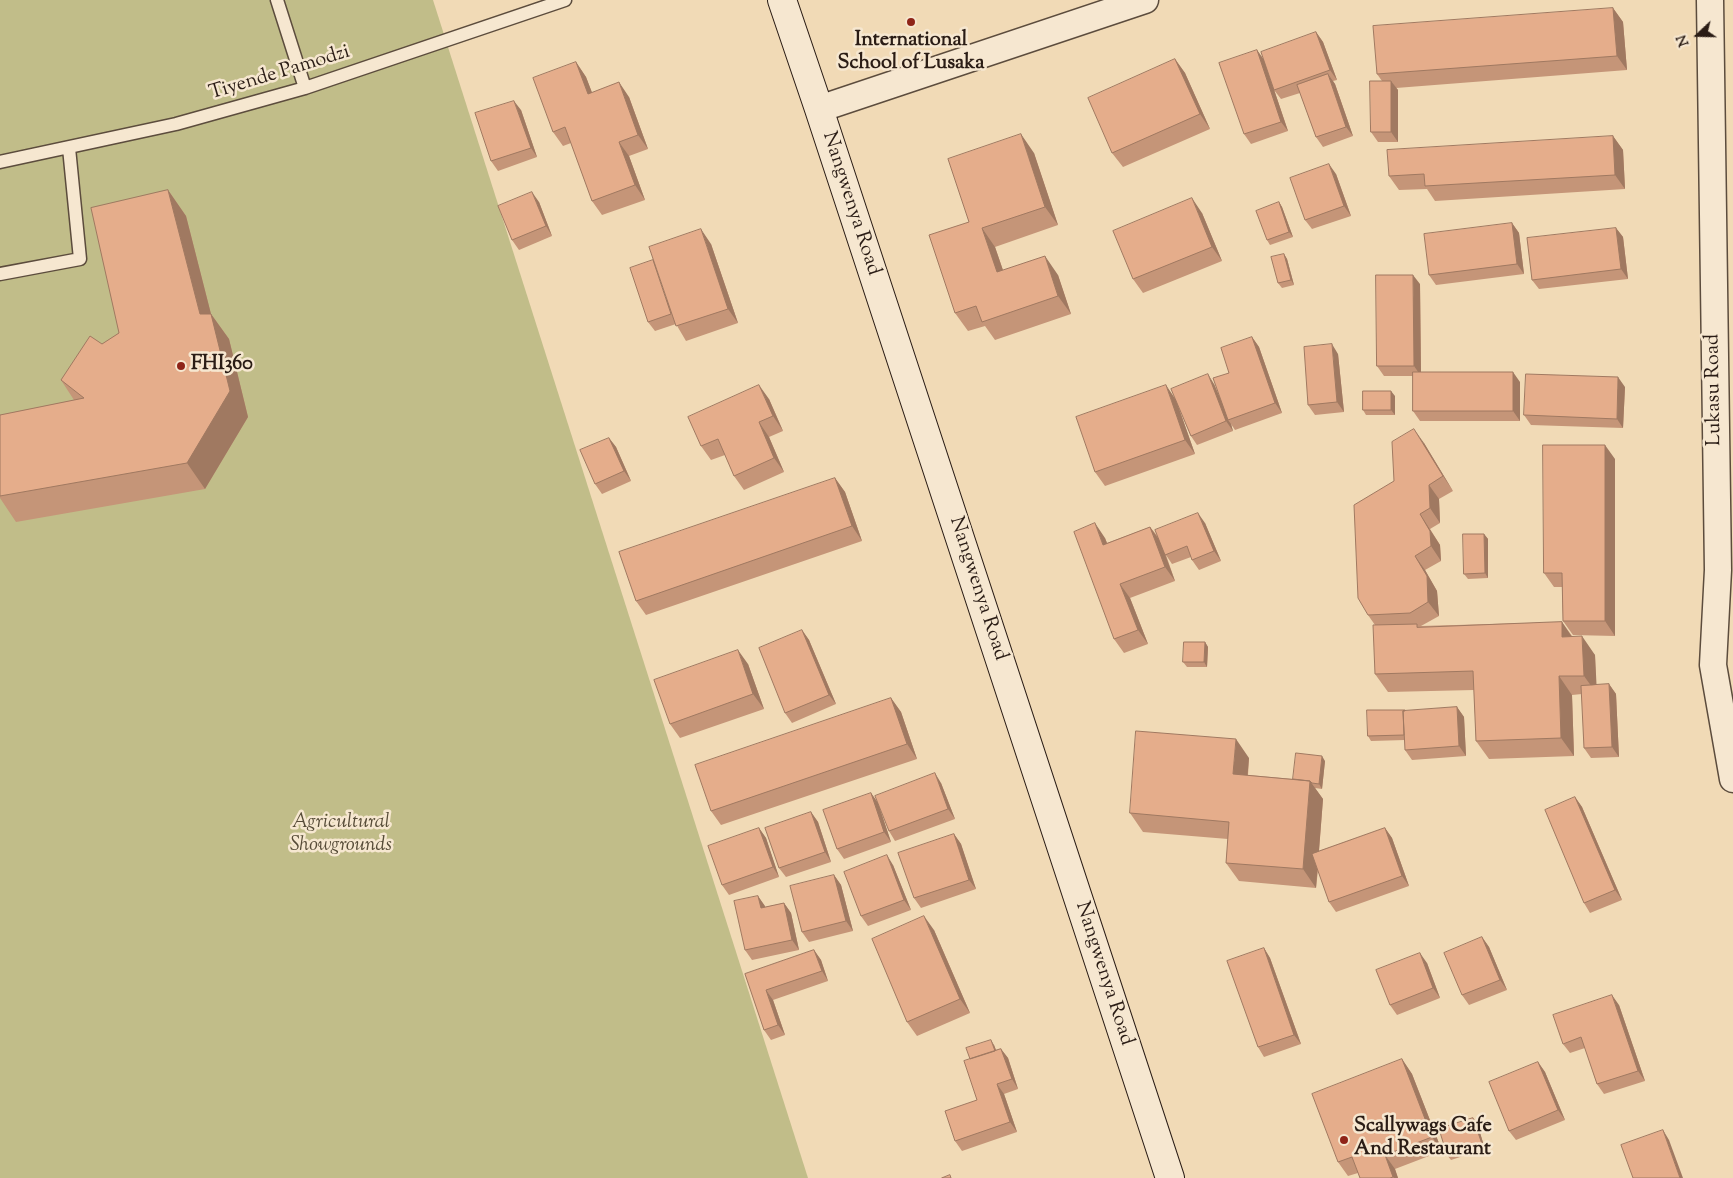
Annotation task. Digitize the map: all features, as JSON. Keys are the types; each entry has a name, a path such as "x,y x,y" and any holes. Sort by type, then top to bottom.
{"main road":[{"name":"Nangwenya Road","path":"782,0 1170,1178"}],"street":[{"path":"819,109 1146,0"},
{"name":"Lukasu Road","path":"1710,0 1724,428 1713,665 1733,779"}],"lane":[{"path":"277,0 305,88"},
{"name":"Tiyende Pamodzi","path":"0,162 176,124 305,88 566,0"},
{"path":"0,274 80,260 70,148"}],"green space":[{"name":"Agricultural Showgrounds","path":"0,0 433,0 808,1178 0,1178"}],"building":[{"path":"1613,8 1617,56 1377,74 1373,26"},
{"path":"1316,32 1330,70 1274,90 1261,52"},
{"path":"1257,50 1281,122 1244,134 1219,63"},
{"path":"1175,59 1200,114 1112,153 1088,98"},
{"path":"576,62 588,94 619,82 638,135 619,142 635,185 592,201 565,127 553,132 533,78"},
{"path":"1328,74 1346,127 1316,137 1297,85"},
{"path":"1370,81 1391,81 1391,132 1371,132"},
{"path":"514,101 531,148 491,161 475,113"},
{"path":"1021,134 1045,207 982,228 997,272 1045,256 1058,296 982,322 976,306 955,313 929,235 969,222 948,159"},
{"path":"1613,136 1615,175 1425,186 1424,174 1389,176 1387,150"},
{"path":"1329,164 1344,206 1305,220 1290,178"},
{"name":"FHI360","path":"168,190 200,314 211,314 230,391 187,463 0,496 0,415 84,398 61,380 90,336 102,344 119,333 91,208"},
{"path":"532,192 546,226 512,240 498,206"},
{"path":"1192,198 1212,247 1133,279 1113,231"},
{"path":"1279,202 1289,232 1267,240 1256,211"},
{"path":"1512,223 1517,264 1429,275 1424,234"},
{"path":"1616,228 1621,269 1532,280 1527,238"},
{"path":"701,229 728,309 676,326 649,247"},
{"path":"1284,254 1291,280 1278,283 1271,257"},
{"path":"653,260 671,314 648,322 630,268"},
{"path":"1376,275 1413,275 1414,366 1377,366"},
{"path":"1252,337 1275,403 1228,420 1213,378 1229,373 1221,348"},
{"path":"1332,344 1337,402 1308,405 1304,347"},
{"path":"1413,372 1513,372 1513,411 1413,411"},
{"path":"1208,374 1226,421 1191,436 1171,389"},
{"path":"1526,374 1618,377 1617,419 1524,415"},
{"path":"759,385 773,416 759,422 774,458 734,476 718,439 701,446 688,417"},
{"path":"1166,385 1185,440 1095,472 1076,417"},
{"path":"1363,391 1391,391 1391,410 1363,410"},
{"path":"1414,429 1443,476 1429,485 1430,508 1420,514 1430,531 1431,546 1415,556 1427,576 1428,602 1410,613 1368,615 1358,598 1354,505 1394,481 1392,442"},
{"path":"609,438 624,471 595,484 580,450"},
{"path":"1543,445 1605,445 1605,621 1563,621 1562,573 1544,573"},
{"path":"835,478 852,526 636,601 619,552"},
{"path":"1198,513 1214,551 1192,560 1187,546 1165,555 1155,530"},
{"path":"1095,523 1103,545 1150,527 1165,567 1120,584 1138,630 1114,639 1074,532"},
{"path":"1463,534 1484,534 1485,573 1464,574"},
{"path":"1562,622 1562,637 1582,636 1584,676 1559,676 1561,738 1476,741 1473,671 1375,674 1373,625 1417,624 1417,627"},
{"path":"802,630 829,695 785,713 759,648"},
{"path":"1184,642 1205,642 1204,662 1183,662"},
{"path":"738,650 753,694 670,724 654,680"},
{"path":"1609,684 1612,747 1584,748 1581,686"},
{"path":"891,698 907,744 711,811 695,765"},
{"path":"1457,707 1459,746 1405,750 1403,711"},
{"path":"1367,710 1405,710 1403,711 1404,735 1368,736"},
{"path":"1136,731 1236,739 1233,774 1310,781 1303,869 1226,863 1229,822 1130,813"},
{"path":"1296,753 1322,756 1319,784 1293,779"},
{"path":"935,773 948,809 889,831 875,796"},
{"path":"871,793 884,832 837,849 823,810"},
{"path":"1575,797 1615,890 1584,903 1545,810"},
{"path":"811,812 825,852 779,868 765,828"},
{"path":"759,828 773,867 722,885 708,846"},
{"path":"1385,828 1402,876 1329,902 1312,854"},
{"path":"954,834 969,880 914,898 898,853"},
{"path":"887,855 904,900 861,916 844,872"},
{"path":"834,875 846,921 802,932 790,886"},
{"path":"758,896 761,908 784,903 792,940 745,950 734,901"},
{"path":"924,916 960,999 907,1022 872,939"},
{"path":"1482,937 1500,980 1462,995 1444,953"},
{"path":"1264,948 1294,1035 1258,1047 1227,961"},
{"path":"814,950 822,971 766,990 778,1025 764,1030 745,974"},
{"path":"1420,953 1433,988 1390,1005 1376,970"},
{"path":"1612,995 1638,1071 1597,1084 1581,1037 1563,1044 1553,1015"},
{"path":"991,1040 995,1051 970,1059 966,1048"},
{"path":"1001,1049 1012,1079 997,1084 1010,1122 955,1141 945,1111 977,1100 964,1061"},
{"path":"1402,1059 1432,1137 1385,1155 1393,1177 1360,1178 1352,1157 1338,1162 1312,1094"},
{"path":"1538,1062 1558,1110 1509,1131 1489,1082"},
{"path":"1473,1118 1482,1144 1447,1155 1439,1129"},
{"path":"1663,1130 1680,1178 1633,1178 1621,1145"}],"place":[{"name":"International School of Lusaka","path":"911,22"},
{"name":"FHI360","path":"181,366"},
{"name":"Scallywags Cafe And Restaurant","path":"1344,1140"}]}
